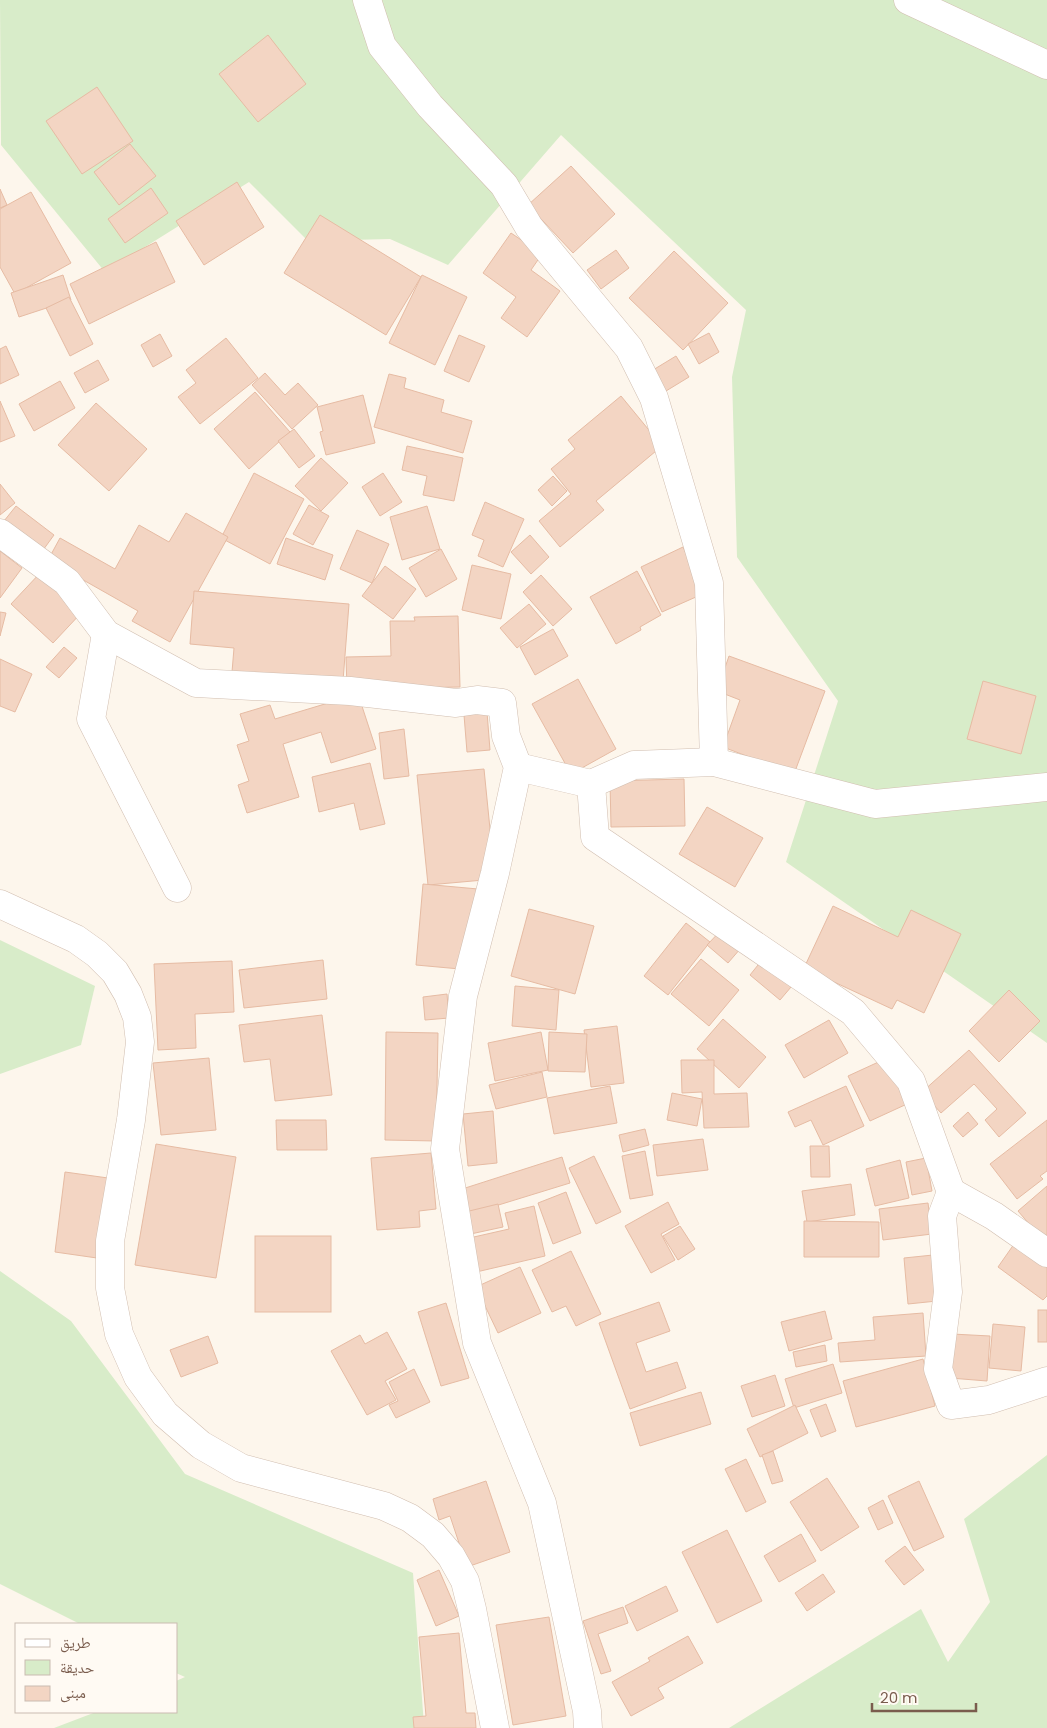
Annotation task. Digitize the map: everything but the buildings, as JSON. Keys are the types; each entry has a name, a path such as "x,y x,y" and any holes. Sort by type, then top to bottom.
{"street":[{"path":"367,0 382,46 430,106 504,185 529,227 629,348 654,398 709,583 714,762"},
{"path":"908,0 1047,66"},
{"path":"0,533 67,582 106,634 196,683 350,691 456,703 477,700 502,703 506,736 518,767 495,872 463,996 445,1149 477,1343 542,1503 587,1711 588,1728"},
{"path":"106,634 91,719 177,888"},
{"path":"518,767 591,784 634,765 714,762 875,804 1047,787"},
{"path":"591,784 594,838 853,1012 910,1081 950,1192 942,1216 948,1292 938,1369 951,1405 989,1400 1047,1381"},
{"path":"0,904 76,939 97,954 115,972 128,994 136,1017 140,1042 131,1120 110,1241 110,1288 119,1334 138,1376 165,1414 201,1445 241,1468 384,1506 410,1518 432,1535 451,1556 465,1581 496,1728"},
{"path":"950,1192 994,1216 1047,1253"}],"green space":[{"path":"0,0 1047,0 1047,1043 786,862 838,701 737,557 732,377 746,310 561,135 448,265 390,239 308,241 249,182 105,272 1,145"},
{"path":"0,940 95,986 81,1045 0,1074"},
{"path":"0,1271 71,1321 185,1474 413,1573 424,1726 417,1728 54,1728 93,1713 178,1713 178,1680 185,1677 178,1674 178,1623 78,1623 0,1584"},
{"path":"1047,1455 1047,1728 729,1728 921,1609 948,1662 990,1602 964,1519"}]}
